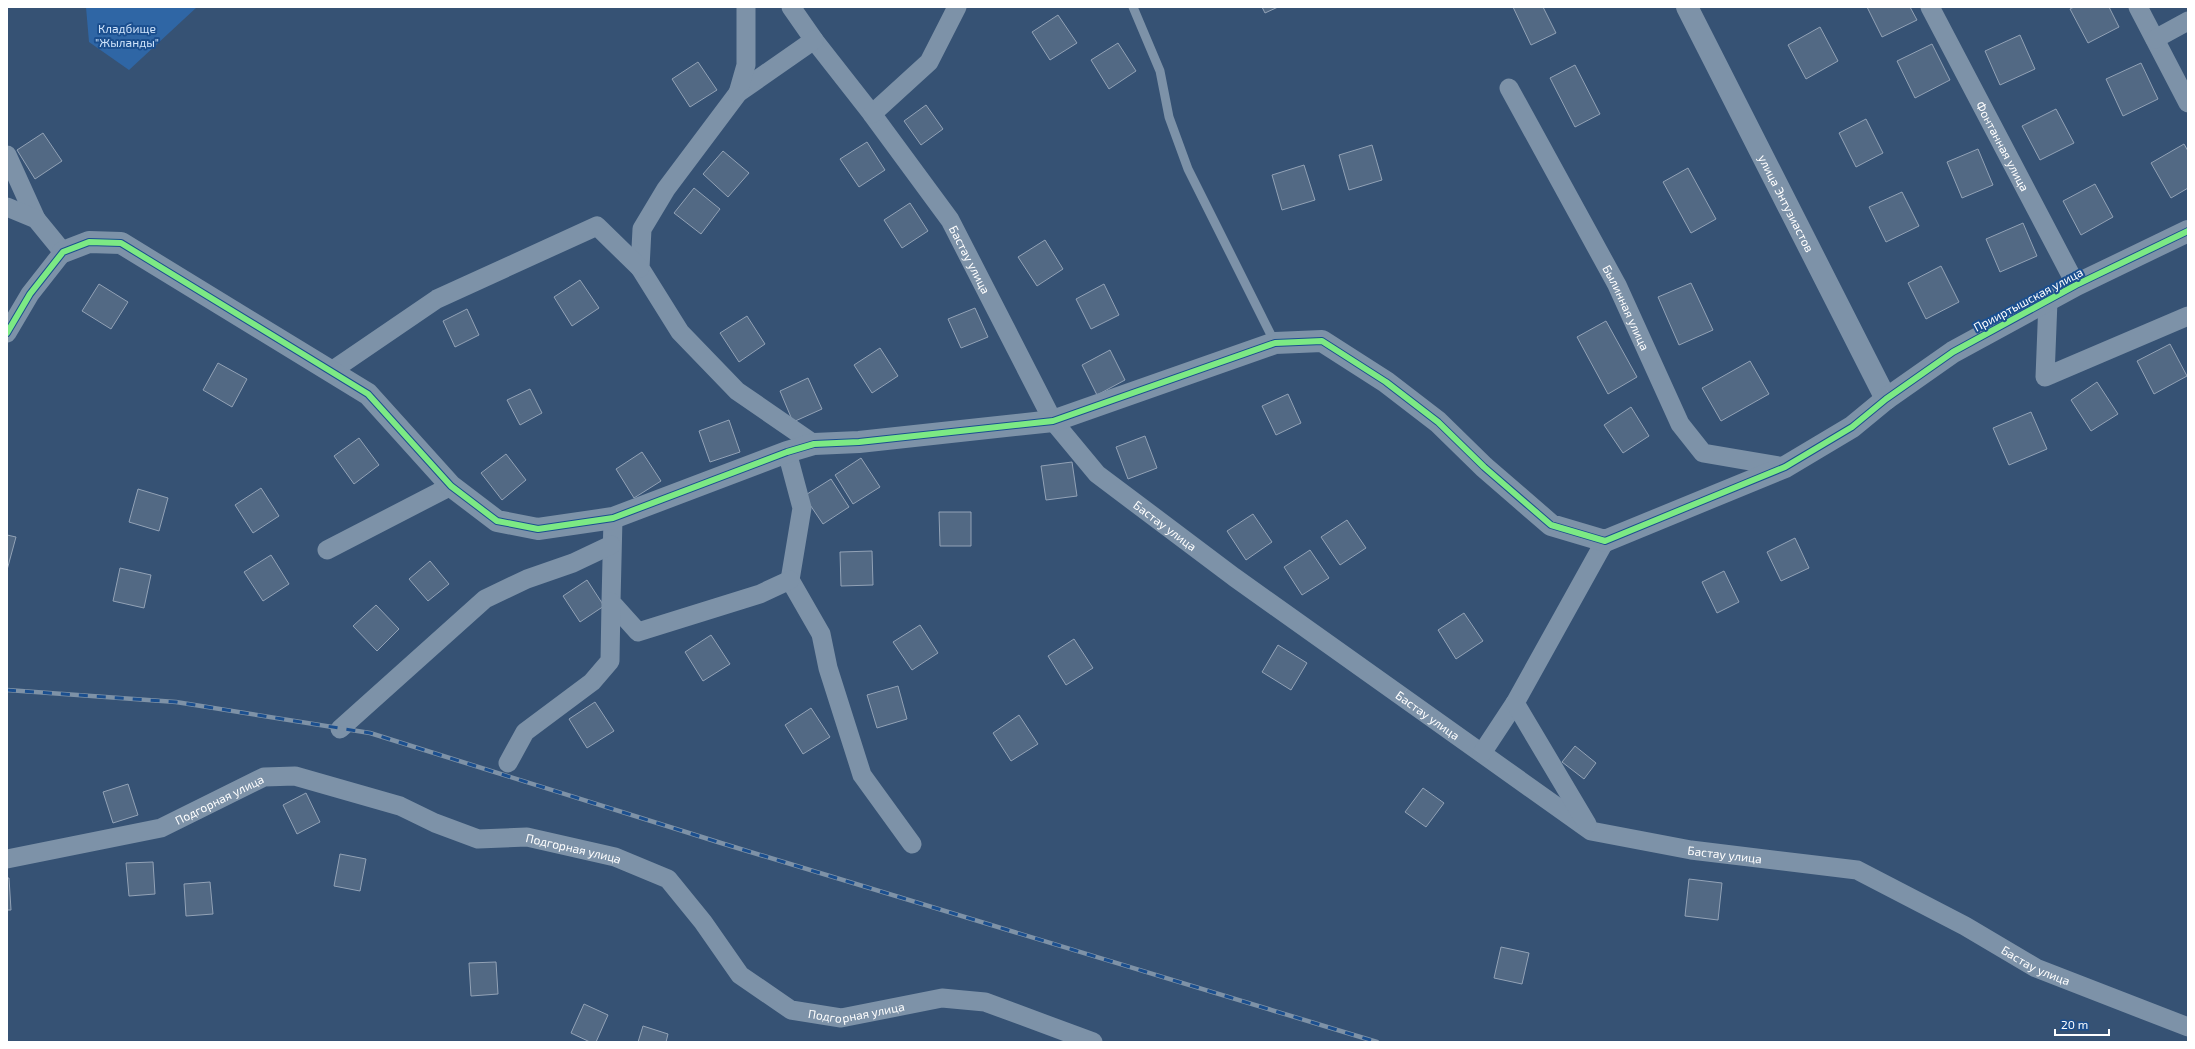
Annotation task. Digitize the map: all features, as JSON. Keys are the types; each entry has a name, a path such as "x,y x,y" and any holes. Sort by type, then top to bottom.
{"street":[{"path":"738,93 746,65 746,7"},
{"name":"Бастау улица","path":"791,7 814,40 872,114 950,220 1053,421 1097,474 1234,577 1591,831 1691,850 1857,870 1965,926 2036,968 2188,1027"},
{"path":"872,114 929,62 957,7"},
{"name":"улица Энтузиастов","path":"1687,7 1886,399"},
{"name":"Фонтанная улица","path":"1930,7 2076,285"},
{"path":"2138,7 2188,103"},
{"path":"2155,39 2188,21"},
{"path":"640,268 642,229 666,189 738,93 814,40"},
{"name":"Былинная улица","path":"1509,88 1617,285 1680,424 1703,453 1785,467"},
{"path":"7,155 36,219 63,252"},
{"path":"7,207 36,219"},
{"path":"330,372 437,299 597,226 640,268 680,332 732,385 814,444"},
{"name":"Прииртышская улица","path":"1605,541 1785,467 1852,427 1886,399 1953,352 2076,285 2188,231"},
{"path":"7,333 30,294 63,252 89,242 121,243 368,394 451,486 497,521 538,529 612,518 787,452 814,444 859,442 1053,421 1275,344 1322,341 1386,382 1438,422 1484,467 1551,525 1605,541 1515,703 1482,753"},
{"path":"2048,301 2045,377 2188,316"},
{"path":"787,452 802,508 790,580 821,634 828,668 862,775 912,844"},
{"path":"327,550 451,486"},
{"path":"508,763 525,732 592,682 610,661 612,518"},
{"path":"340,729 486,599 527,579 573,563 611,546"},
{"path":"611,602 638,632 760,594 790,580"},
{"path":"1515,703 1591,831"},
{"name":"Подгорная улица","path":"7,859 161,828 264,777 295,776 400,806 435,823 478,839 527,837 615,857 668,879 703,922 740,975 791,1010 841,1018 942,998 985,1002 1093,1042"}],"lane":[{"path":"1133,7 1160,71 1169,117 1188,169 1275,344"}],"green space":[{"name":"Кладбище \"Жыланды\"","path":"86,7 197,7 129,70 89,42"}],"building":[{"path":"1262,7 1278,7 1265,13"},
{"path":"1513,7 1543,7 1556,33 1531,45"},
{"path":"1867,7 1910,7 1917,20 1882,37"},
{"path":"2074,7 2109,7 2119,27 2088,43 2070,9"},
{"path":"1058,15 1077,43 1050,60 1032,32"},
{"path":"1820,27 1838,61 1806,79 1788,45"},
{"path":"2020,35 2035,69 2000,85 1985,51"},
{"path":"1118,43 1136,71 1109,89 1091,60"},
{"path":"1932,44 1950,80 1915,98 1897,61"},
{"path":"698,62 717,90 690,107 672,79"},
{"path":"2141,63 2158,99 2123,116 2106,79"},
{"path":"1575,65 1600,114 1575,127 1550,78"},
{"path":"926,105 943,129 921,145 904,121"},
{"path":"2056,109 2074,143 2040,160 2022,126"},
{"path":"1866,119 1883,153 1856,167 1839,133"},
{"path":"43,133 62,161 35,179 17,150"},
{"path":"867,142 885,170 859,187 840,159"},
{"path":"2184,144 2188,151 2188,188 2171,198 2151,163"},
{"path":"1372,145 1382,180 1349,190 1339,155"},
{"path":"1978,149 1993,185 1962,198 1947,162"},
{"path":"723,151 749,173 728,197 703,174"},
{"path":"1304,165 1315,200 1282,210 1272,175"},
{"path":"1688,168 1716,219 1691,233 1663,182"},
{"path":"2095,184 2113,217 2081,235 2063,201"},
{"path":"694,188 720,209 701,234 674,213"},
{"path":"1902,192 1919,226 1886,242 1869,207"},
{"path":"910,203 928,231 902,248 884,220"},
{"path":"2023,223 2037,256 2000,272 1986,239"},
{"path":"1045,240 1063,269 1037,286 1018,257"},
{"path":"1941,266 1959,302 1926,319 1908,283"},
{"path":"580,280 599,308 572,326 554,297"},
{"path":"1691,283 1713,330 1679,345 1658,297"},
{"path":"99,284 128,302 111,329 82,311"},
{"path":"1104,284 1119,315 1091,329 1076,299"},
{"path":"975,308 988,337 961,348 948,319"},
{"path":"467,309 479,335 455,347 443,321"},
{"path":"747,316 765,344 739,362 720,333"},
{"path":"1606,321 1637,377 1608,394 1577,337"},
{"path":"2170,344 2187,376 2154,394 2137,361"},
{"path":"880,348 898,376 872,393 854,365"},
{"path":"1110,350 1125,380 1097,395 1082,365"},
{"path":"1750,361 1769,394 1721,421 1702,388"},
{"path":"218,363 247,379 232,407 203,390"},
{"path":"808,378 822,409 793,422 780,391"},
{"path":"2097,382 2118,414 2091,431 2071,400"},
{"path":"530,389 542,413 520,425 507,400"},
{"path":"1288,394 1301,423 1276,435 1262,406"},
{"path":"1631,407 1649,436 1623,453 1604,425"},
{"path":"2031,412 2047,449 2009,465 1993,428"},
{"path":"729,420 740,452 710,462 699,431"},
{"path":"1145,436 1157,468 1128,479 1116,447"},
{"path":"359,438 379,465 354,484 334,456"},
{"path":"642,452 661,481 634,498 616,469"},
{"path":"506,454 526,480 502,500 481,473"},
{"path":"861,458 880,487 853,504 835,475"},
{"path":"1072,462 1077,496 1046,500 1041,466"},
{"path":"831,479 849,507 823,524 804,496"},
{"path":"261,488 279,516 253,533 235,505"},
{"path":"138,489 168,498 159,531 129,522"},
{"path":"939,512 971,512 971,546 940,546"},
{"path":"1253,514 1272,542 1246,560 1227,531"},
{"path":"1347,520 1366,548 1340,565 1321,537"},
{"path":"7,535 16,537 7,570"},
{"path":"1795,538 1809,568 1781,581 1767,552"},
{"path":"1310,550 1329,578 1302,595 1284,567"},
{"path":"872,551 873,585 841,586 840,552"},
{"path":"271,555 289,584 263,601 244,572"},
{"path":"430,561 449,584 428,601 409,579"},
{"path":"120,568 151,575 144,608 113,601"},
{"path":"1724,571 1739,602 1717,613 1702,582"},
{"path":"587,580 604,606 580,622 563,596"},
{"path":"376,605 399,629 377,651 353,626"},
{"path":"1464,613 1483,641 1456,659 1438,630"},
{"path":"920,625 938,653 912,670 893,642"},
{"path":"711,635 730,664 703,681 685,652"},
{"path":"1074,639 1093,668 1066,685 1048,656"},
{"path":"1278,645 1307,663 1291,690 1262,672"},
{"path":"898,686 907,719 877,728 867,695"},
{"path":"595,702 614,731 587,748 569,719"},
{"path":"811,708 830,737 803,754 785,725"},
{"path":"1019,715 1038,744 1011,761 993,733"},
{"path":"1575,746 1596,763 1584,779 1562,762"},
{"path":"128,784 138,815 113,823 103,792"},
{"path":"1423,788 1444,803 1426,827 1405,812"},
{"path":"306,793 320,822 297,834 283,805"},
{"path":"340,854 366,859 360,891 334,886"},
{"path":"153,862 155,894 129,896 126,863"},
{"path":"7,878 9,878 11,910 7,910"},
{"path":"1689,879 1722,883 1718,920 1685,916"},
{"path":"210,882 213,914 186,916 184,884"},
{"path":"1501,947 1529,953 1522,984 1494,978"},
{"path":"496,962 498,994 471,996 469,963"},
{"path":"584,1004 608,1015 596,1042 590,1042 571,1033"},
{"path":"643,1026 668,1034 666,1042 638,1042"}],"railway":[{"path":"7,690 176,702 370,733 721,843 1377,1042"}],"cycle path":[{"path":"7,333 30,294 63,252 89,242 121,243 368,394 451,486 497,521 538,529 613,518 787,452 814,444 859,442 1053,421 1275,343 1322,341 1386,382 1438,422 1484,467 1551,525 1605,541 1785,467 1852,427 1886,399 1953,352 2076,285 2188,231"}]}
